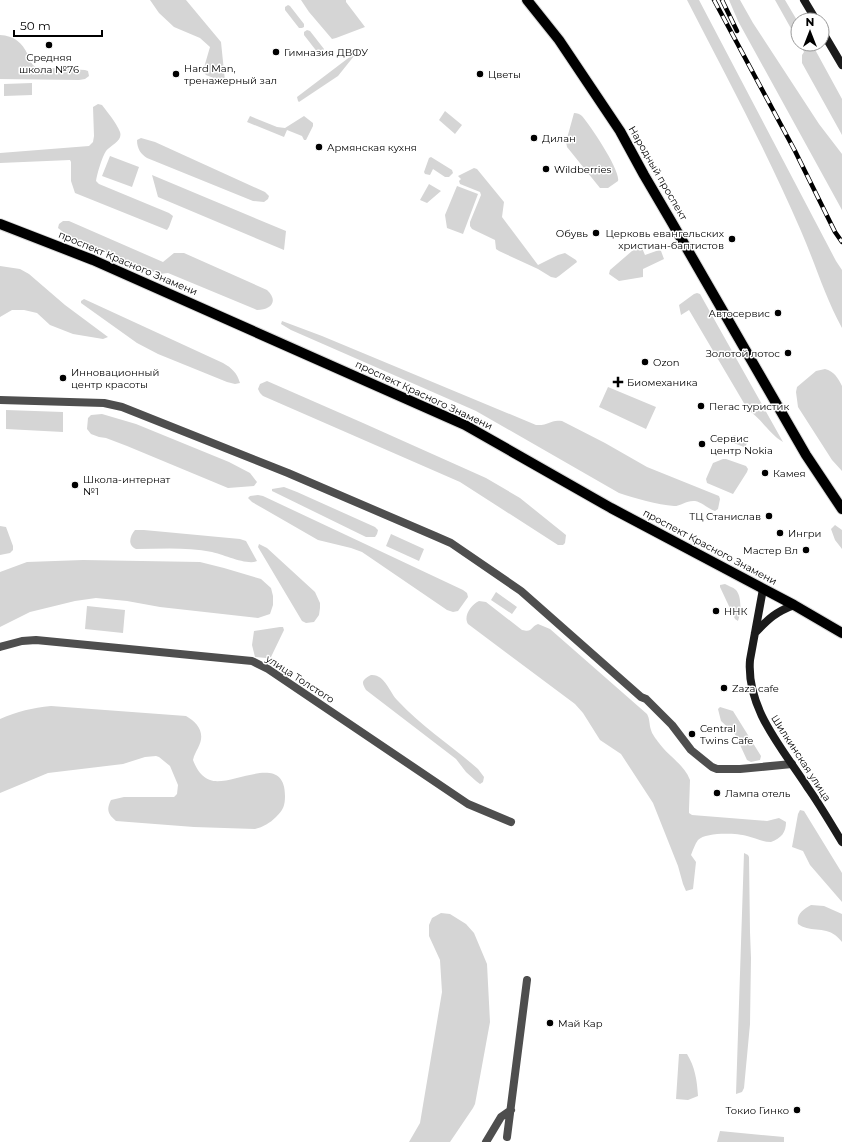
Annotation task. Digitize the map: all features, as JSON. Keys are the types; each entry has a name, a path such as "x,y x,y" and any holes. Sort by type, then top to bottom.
{"main road":[{"name":"Народный проспект","path":"527,0 559,40 620,131 806,455 842,509"},
{"path":"804,0 811,12"},
{"path":"830,45 842,65"},
{"name":"проспект Красного Знамени","path":"0,224 93,260 465,425 610,508 794,605 842,634"},
{"name":"Шилкинская улица","path":"763,589 749,671 753,693 762,717 842,842"},
{"path":"755,633 768,619 781,610 794,605"}],"street":[{"path":"0,400 104,403 122,406 288,473 451,543 521,591 646,699 672,725 691,750 712,767 717,769 740,769 792,764"},
{"name":"улица Толстого","path":"0,647 22,641 36,640 252,661 268,669 468,804 511,822"},
{"path":"508,1137 527,980"},
{"path":"486,1142 500,1117 511,1110"}],"shaded area":[{"path":"150,0 186,0 221,42 224,82 206,75 203,71 210,47 200,38 174,27 159,13"},
{"path":"301,0 346,0 365,27 332,39 309,12"},
{"path":"687,0 699,0 842,270 842,328 830,304 801,231 774,172"},
{"path":"729,0 740,0 753,23 819,124 842,154 842,210 738,21"},
{"path":"775,0 785,0 792,12 790,12 790,27"},
{"path":"288,5 304,24 304,27 299,28 285,10 285,7"},
{"path":"307,30 310,31 324,49 323,52 318,53 304,35 304,32"},
{"path":"0,35 17,40 26,50 30,61 35,67 85,70 88,71 89,76 85,79 79,80 0,79"},
{"path":"804,52 816,52 842,99 842,135 802,63 802,55"},
{"path":"351,56 354,56 338,76 299,102 298,101 297,97"},
{"path":"32,83 32,95 4,96 4,84"},
{"path":"98,104 102,105 112,118 120,132 120,138 104,154 96,181 99,184 169,213 173,216 167,230 75,193 71,181 70,160 0,163 0,153 89,146 93,142 94,136 93,107"},
{"path":"445,111 462,125 455,134 439,120"},
{"path":"574,113 582,116 586,121 598,138 615,168 618,181 608,188 600,188 567,147 566,142"},
{"path":"250,116 277,127 285,128 304,116 313,123 313,126 306,140 304,140 302,136 287,130 284,137 247,122"},
{"path":"141,138 155,142 265,192 269,196 268,199 264,202 253,201 147,158 141,153 138,146 137,140"},
{"path":"110,156 139,167 132,187 102,176"},
{"path":"431,157 452,170 453,173 449,177 445,177 433,169 430,175 425,174 424,172 429,158"},
{"path":"474,168 477,169 504,202 502,217 538,265 565,253 577,262 556,278 551,277 538,269 499,251 496,249 495,240 472,229 470,222 481,195 480,192 460,184 459,181 461,179 458,176"},
{"path":"152,175 286,231 284,250 158,197"},
{"path":"429,184 441,191 427,203 420,200"},
{"path":"457,186 478,194 463,234 447,228 445,215"},
{"path":"63,221 69,221 163,262 174,253 184,253 267,290 271,294 273,301 272,304 262,310 257,310 168,273 159,274 68,236 58,228 59,224"},
{"path":"642,248 645,255 659,250 661,251 664,259 643,269 643,277 619,281 609,274 610,270 632,251"},
{"path":"0,266 20,269 29,274 65,305 108,337 103,339 73,334 50,325 37,313 24,310 12,310 0,317"},
{"path":"697,293 700,294 783,442 773,435 753,413 748,410 689,310 681,315 679,305"},
{"path":"84,299 223,363 234,371 240,383 235,384 227,382 158,354 137,343 81,303"},
{"path":"282,321 322,336 536,425 544,425 555,421 562,421 647,467 719,496 720,499 718,509 715,511 695,501 689,501 674,506 639,499 619,493 476,411 291,330 281,324"},
{"path":"825,369 833,373 842,386 842,471 832,460 798,407 796,392 797,387 816,371"},
{"path":"267,381 486,478 520,498 566,535 565,543 563,545 558,545 460,482 263,396 258,389 260,384"},
{"path":"608,387 656,407 646,429 599,407"},
{"path":"6,410 63,412 63,432 6,429"},
{"path":"102,414 136,424 229,462 250,473 257,482 254,486 228,488 127,446 91,434 87,429 88,418 91,415"},
{"path":"734,435 746,440 746,446 744,447 731,442 730,440"},
{"path":"723,459 746,466 748,469 733,494 707,483 706,479 713,463"},
{"path":"284,487 375,527 378,530 377,534 375,537 366,537 272,491 272,489"},
{"path":"258,495 463,590 467,593 468,597 458,611 453,612 447,610 362,552 318,540 252,502 248,498 250,496"},
{"path":"835,525 842,530 842,549 835,540 831,529"},
{"path":"0,526 6,527 13,550 10,553 0,555"},
{"path":"135,530 240,539 246,541 257,561 241,561 212,552 193,549 136,549 130,543"},
{"path":"391,534 424,549 419,561 386,546"},
{"path":"259,544 267,548 315,592 320,603 320,608 319,615 314,622 306,623 302,621 258,547"},
{"path":"83,560 200,562 261,579 271,588 273,605 270,614 258,618 96,598 75,601 30,612 0,627 0,572 27,562"},
{"path":"725,584 736,590 738,593 740,601 740,614 738,621 735,619 720,587 720,585"},
{"path":"496,592 517,607 512,614 491,600"},
{"path":"479,601 486,602 522,630 528,631 538,624 550,629 647,714 654,736 663,748 684,769 690,780 689,813 692,815 767,821 779,818 786,822 782,835 778,839 771,842 736,834 714,834 702,837 698,840 691,855 696,862 693,889 686,891 678,866 653,803 621,754 600,740 583,713 575,704 468,624 466,618 467,614 473,605"},
{"path":"87,606 125,610 123,633 85,629"},
{"path":"283,627 284,630 271,657 255,657 252,645 254,631"},
{"path":"371,675 380,677 407,710 478,769 484,777 483,782 480,784 476,781 466,772 456,759 366,690 363,685 363,681"},
{"path":"51,706 186,716 200,729 200,743 193,760 201,774 207,779 219,781 255,774 267,773 276,775 283,782 285,803 283,808 271,821 264,826 255,829 194,827 116,821 111,816 108,809 111,800 124,797 174,797 177,794 178,785 170,766 156,756 145,757 123,764 48,773 0,793 0,719 25,710"},
{"path":"720,707 733,711 761,756 760,760 751,762 747,760 735,734 721,721 718,709"},
{"path":"800,810 804,811 842,873 842,902 810,865 803,851 792,847"},
{"path":"744,853 749,857 751,958 750,1024 744,1088 742,1092 736,1094"},
{"path":"811,905 824,906 842,914 842,942 831,933 807,928 798,924 799,915 805,908"},
{"path":"441,913 450,914 466,924 474,933 487,964 490,1022 473,1108 450,1142 409,1142 420,1123 442,992 440,960 429,936 429,925 432,918"},
{"path":"679,1054 687,1054 694,1069 696,1079 698,1096 688,1100 676,1099"},
{"path":"720,1131 784,1137 784,1142 717,1142"}],"railway":[{"path":"714,0 795,151 835,232 842,242"},
{"path":"722,0 737,31"}],"place":[{"name":"Средняя школа №76","path":"49,45"},
{"name":"Гимназия ДВФУ","path":"276,52"},
{"name":"Hard Man, тренажерный зал","path":"176,74"},
{"name":"Цветы","path":"480,74"},
{"name":"Дилан","path":"534,138"},
{"name":"Армянская кухня","path":"319,147"},
{"name":"Wildberries","path":"546,169"},
{"name":"Обувь","path":"596,233"},
{"name":"Церковь евангельских христиан-баптистов","path":"732,239"},
{"name":"Автосервис","path":"778,313"},
{"name":"Золотой лотос","path":"788,353"},
{"name":"Ozon","path":"645,362"},
{"name":"Инновационный центр красоты","path":"63,378"},
{"name":"Биомеханика","path":"618,382"},
{"name":"Пегас туристик","path":"701,406"},
{"name":"Сервис центр Nokia","path":"702,444"},
{"name":"Камея","path":"765,473"},
{"name":"Школа-интернат №1","path":"75,485"},
{"name":"ТЦ Станислав","path":"769,516"},
{"name":"Ингри","path":"780,533"},
{"name":"Мастер Вл","path":"806,550"},
{"name":"ННК","path":"716,611"},
{"name":"Zaza cafe","path":"724,688"},
{"name":"Central Twins Cafe","path":"692,734"},
{"name":"Лампа отель","path":"717,793"},
{"name":"Май Кар","path":"550,1023"},
{"name":"Токио Гинко","path":"797,1110"}]}
